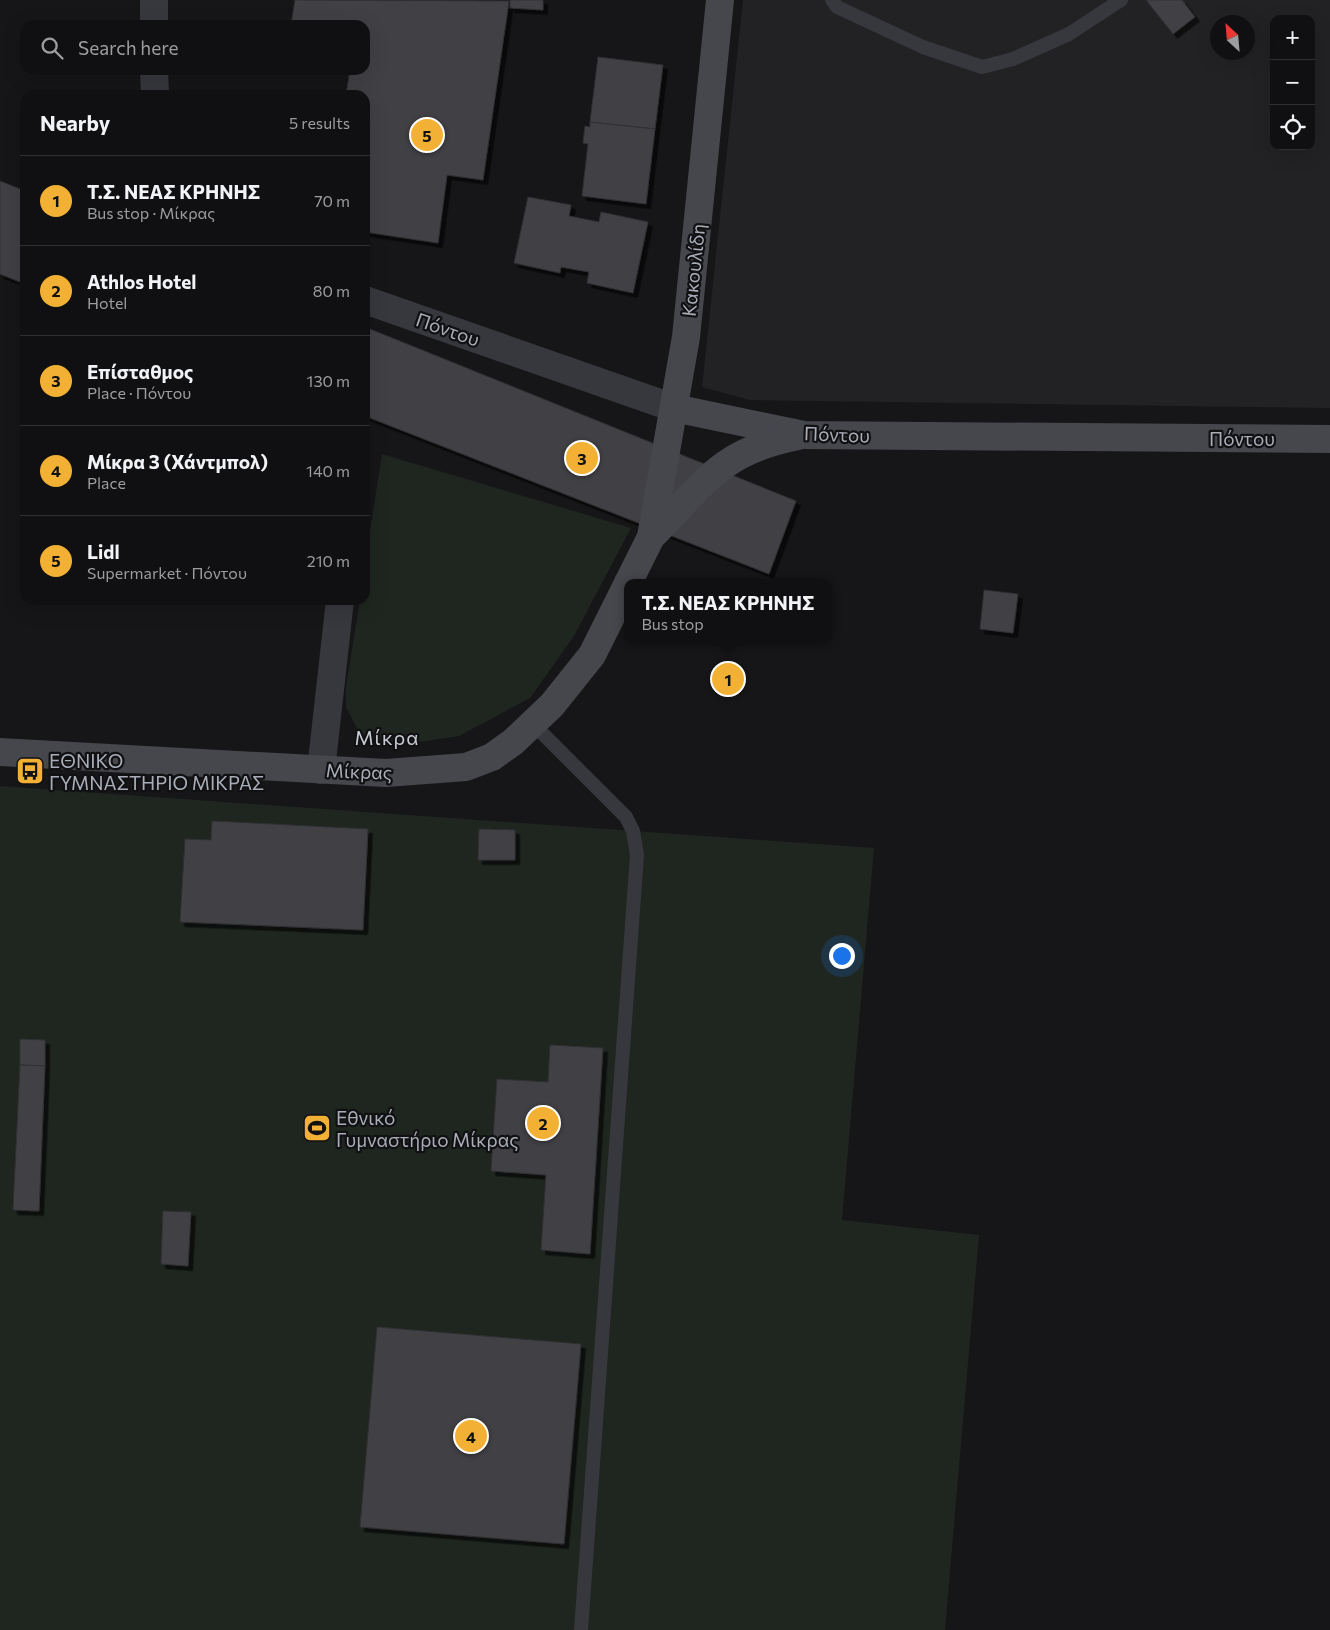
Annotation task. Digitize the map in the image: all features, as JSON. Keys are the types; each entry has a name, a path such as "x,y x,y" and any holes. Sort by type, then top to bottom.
{"main road":[{"name":"Κακουλίδη","path":"651,537 686,337 720,0"},
{"name":"Πόντου","path":"674,408 804,435 1330,439"},
{"path":"651,537 707,480 727,463 773,442 804,435"},
{"name":"Μίκρας","path":"630,579 651,537"},
{"name":"Μίκρας","path":"0,752 386,773 466,767 492,757 533,724 557,699 592,655 624,591"}],"street":[{"path":"154,0 154,20"},
{"path":"154,75 155,90"},
{"name":"Πόντου","path":"370,302 674,408"},
{"path":"321,770 339,605"}],"lane":[{"path":"832,0 837,7 923,47 982,67 1014,59 1070,34 1121,0"},
{"path":"533,724 626,817 633,832 637,855 581,1630"}],"shaded area":[{"path":"743,0 1330,0 1330,408 749,400 702,387"},
{"path":"382,454 631,528 574,636 530,698 459,736 400,745 361,736 346,707 346,687 359,605 370,605 370,532"},
{"name":"Εθνικό Γυμναστήριο Μίκρας","path":"0,786 874,848 842,1220 979,1235 945,1630 0,1630"}],"building":[{"path":"295,0 509,1 483,180 447,175 438,243 370,233 370,90 347,90 349,75 370,75 370,20 292,20"},
{"path":"510,0 543,0 543,10 510,8"},
{"path":"1146,0 1182,0 1195,17 1173,34"},
{"path":"598,57 663,65 655,129 590,122"},
{"path":"590,122 655,129 646,204 582,196 588,144 583,143 585,126 590,127"},
{"path":"0,181 20,189 20,282 0,274"},
{"path":"528,197 571,205 569,216 599,222 601,212 648,222 633,293 587,283 589,272 561,267 560,273 514,263"},
{"path":"370,329 796,501 769,574 370,418"},
{"path":"984,590 1018,594 1013,633 980,629"},
{"path":"212,821 368,829 363,930 180,922 185,839 211,840"},
{"path":"479,829 515,830 515,860 478,860"},
{"path":"20,1039 45,1040 45,1066 20,1065"},
{"path":"550,1045 603,1048 590,1254 541,1250 546,1175 491,1171 497,1079 548,1082"},
{"path":"20,1065 45,1066 39,1211 13,1210"},
{"path":"163,1211 191,1212 188,1266 161,1264"},
{"path":"377,1327 581,1344 564,1544 360,1527"}],"place":[{"name":"Lidl","path":"427,135"},
{"name":"Επίσταθμος","path":"582,458"},
{"name":"Τ.Σ. ΝΕΑΣ ΚΡΗΝΗΣ","path":"728,679"},
{"name":"ΕΘΝΙΚΟ ΓΥΜΝΑΣΤΗΡΙΟ ΜΙΚΡΑΣ","path":"30,771"},
{"name":"Athlos Hotel","path":"543,1123"},
{"name":"Εθνικό Γυμναστήριο Μίκρας","path":"317,1128"},
{"name":"Μίκρα 3 (Χάντμπολ)","path":"471,1436"}],"district":[{"name":"Μίκρα","path":"387,737"}]}
